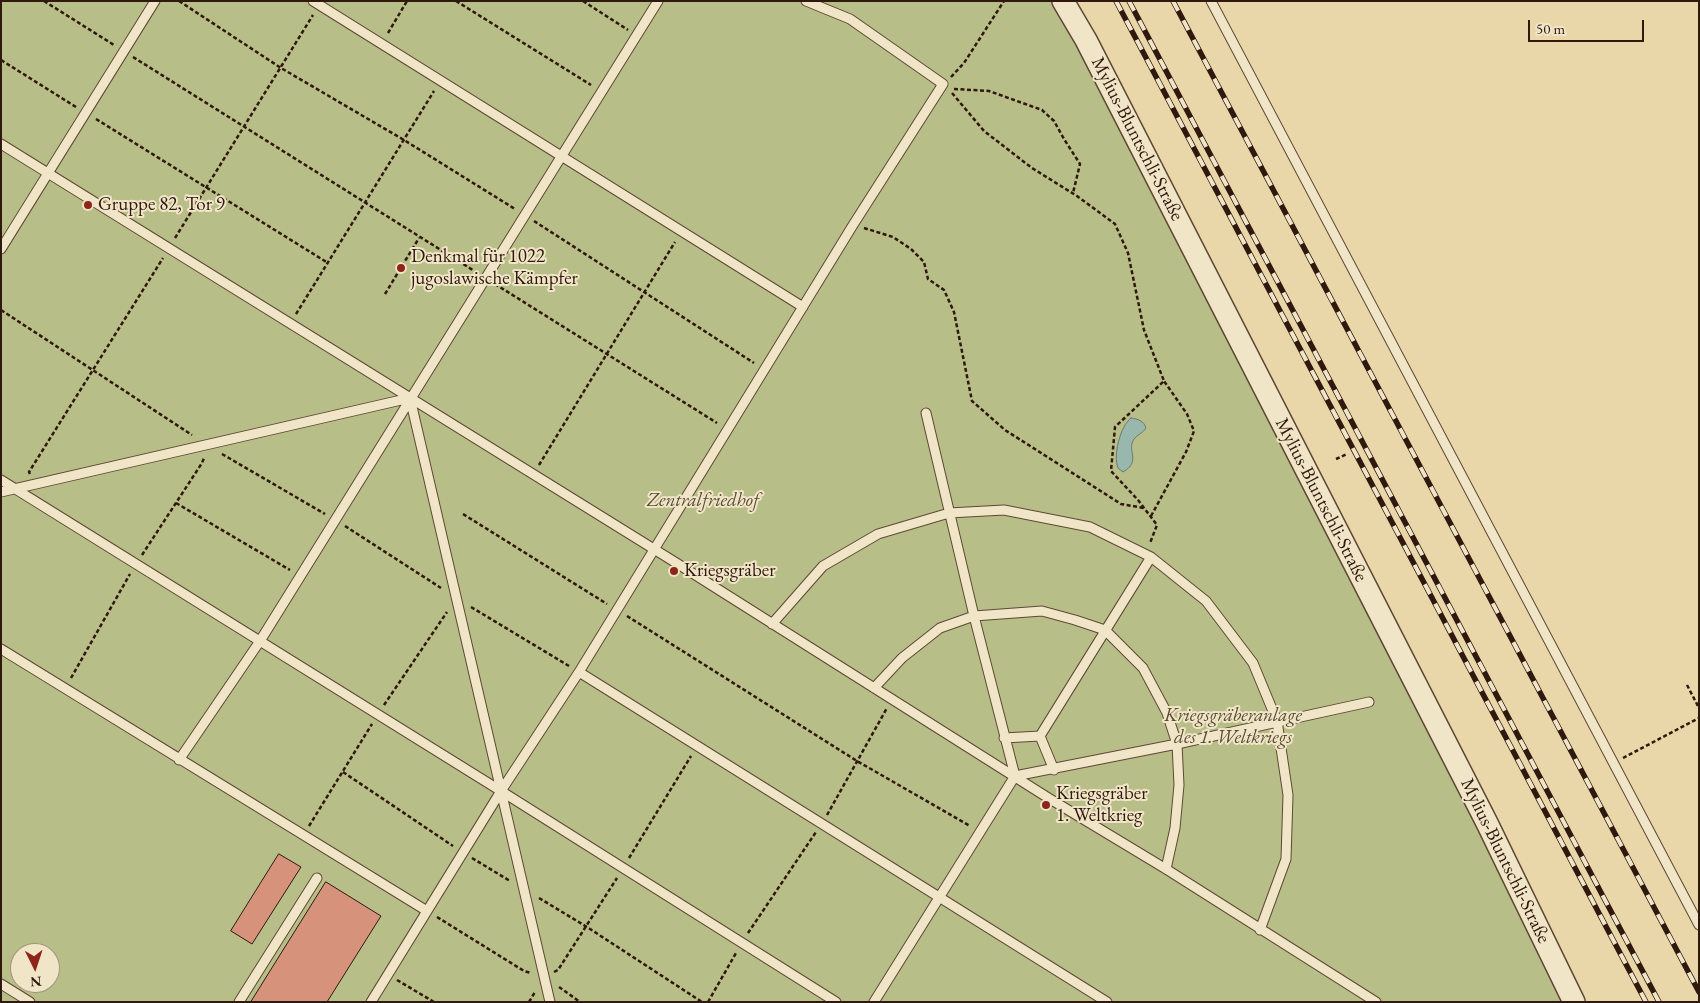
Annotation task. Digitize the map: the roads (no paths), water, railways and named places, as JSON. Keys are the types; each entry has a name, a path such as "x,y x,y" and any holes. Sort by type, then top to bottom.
{"street":[{"name":"Mylius-Bluntschli-Straße","path":"1062,1 1086,40 1282,422 1487,823 1574,1002"}],"lane":[{"path":"1,249 155,1"},
{"path":"313,1 803,307"},
{"path":"179,760 260,640 658,1"},
{"path":"371,1002 501,791 579,672 853,225 943,84 850,19 806,1"},
{"path":"1210,1 1699,925"},
{"path":"1,144 533,474 1376,1002"},
{"path":"1,492 410,398"},
{"path":"410,398 550,1002"},
{"path":"874,1002 1014,776 926,413"},
{"path":"1,480 260,640 836,1002"},
{"path":"772,624 823,566 878,534 949,513 1004,510 1090,527 1149,555 1206,602 1253,663 1276,721 1288,795 1286,858 1260,930"},
{"path":"1040,736 1149,555"},
{"path":"874,688 902,658 940,628 974,616 1042,611 1105,630 1143,668 1167,713 1177,744 1179,785 1175,828 1166,870"},
{"path":"1,648 179,760 427,911"},
{"path":"579,672 1106,1002"},
{"path":"1014,776 1054,770 1369,702"},
{"path":"1004,738 1040,736"},
{"path":"1040,736 1054,770"},
{"path":"239,1002 317,878"},
{"path":"1,984 30,1002"}],"water":[{"path":"1131,418 1140,421 1146,428 1134,439 1132,443 1132,464 1123,472 1118,468 1117,463 1118,442 1127,422"}],"railway":[{"path":"1116,1 1646,1002"},
{"path":"1129,1 1659,1002"},
{"path":"1173,1 1699,992"}],"place":[{"name":"Gruppe 82, Tor 9","path":"88,205"},
{"name":"Denkmal für 1022 jugoslawische Kämpfer","path":"401,268"},
{"name":"Kriegsgräber","path":"674,571"},
{"name":"Kriegsgräber 1. Weltkrieg","path":"1046,805"}],"park label":[{"name":"Zentralfriedhof","path":"703,501"},
{"name":"Kriegsgräberanlage des 1. Weltkriegs","path":"1233,727"}]}
